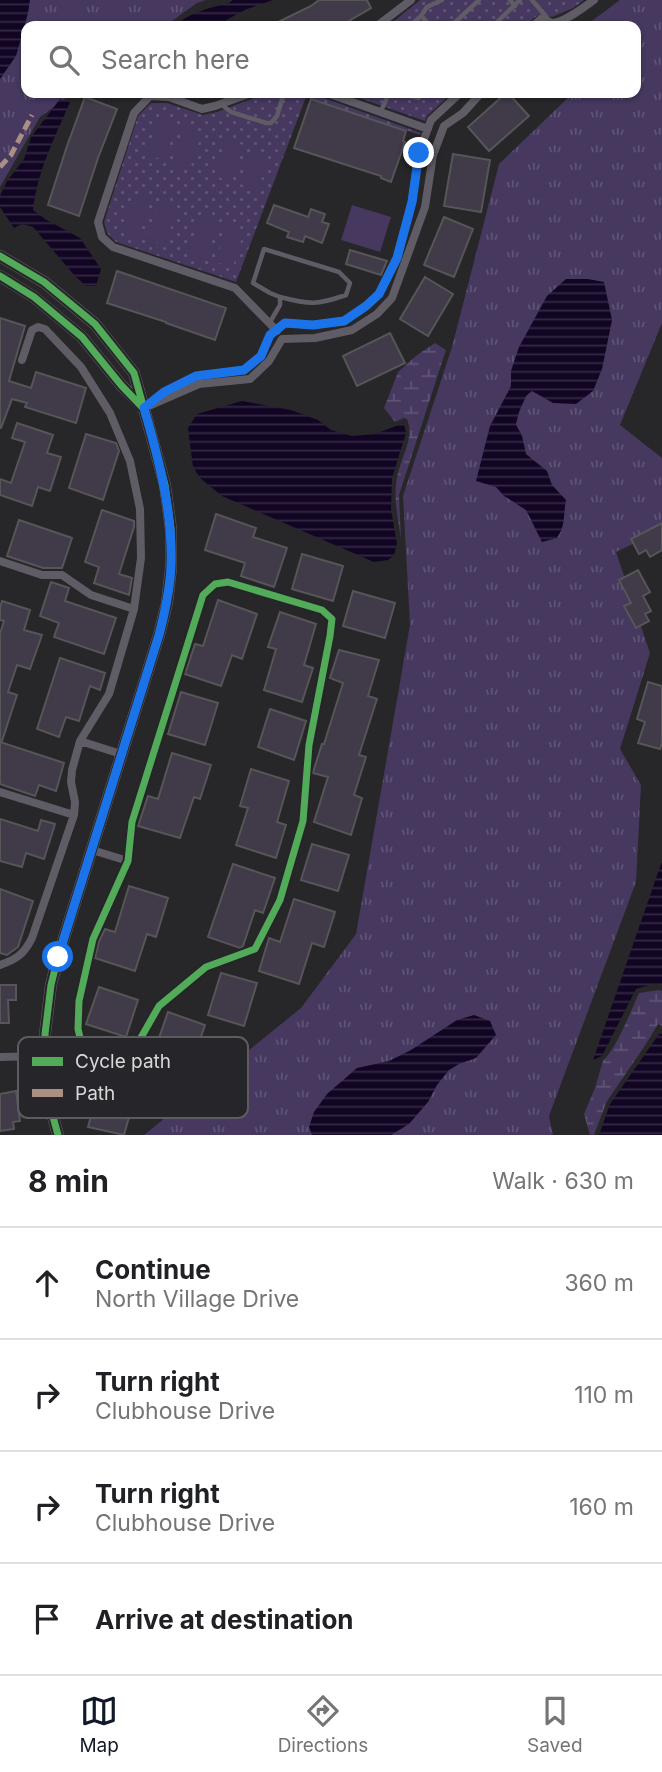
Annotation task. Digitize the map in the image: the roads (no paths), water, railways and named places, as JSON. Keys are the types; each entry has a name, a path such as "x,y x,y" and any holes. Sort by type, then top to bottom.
{"street":[{"path":"384,21 411,0"},
{"path":"560,21 594,0"},
{"path":"148,98 134,113 98,222 102,237 113,247 235,288 282,339"},
{"path":"172,98 202,109 237,98"},
{"path":"341,98 428,129"},
{"path":"272,326 344,321 379,294 397,258 412,202 419,153 431,120 455,98"},
{"path":"282,339 315,338 352,330 377,314 392,298 425,207 433,155 444,126 463,113 476,98"},
{"path":"0,256 44,282 95,324 134,373 164,485 171,529 167,604 58,957 51,985 45,1037"},
{"path":"0,276 34,297 82,337 121,385 144,408"},
{"path":"144,408 164,392 196,376 244,370 261,356 272,326"},
{"path":"0,965 17,959 28,946 74,815 72,770 80,741 108,694 134,609 142,558 140,509 130,461 110,413 81,366 45,329 38,327 32,330 22,360"},
{"path":"144,408 199,384 250,379 269,361 282,339"},
{"path":"0,561 42,575 62,575 91,595 134,609"},
{"path":"80,1037 79,1001 93,939 128,861 132,822 203,595 215,584 228,582 321,610 332,619 330,636 309,745 303,821 280,900 256,949 206,967 159,1006 141,1037"},
{"path":"80,741 121,754"},
{"path":"0,792 74,815"},
{"path":"92,850 128,861"},
{"path":"0,1057 18,1057"},
{"path":"53,1118 58,1135"}],"lane":[{"path":"416,21 427,7 442,0"},
{"path":"456,21 479,0"},
{"path":"510,0 515,5"},
{"path":"498,21 520,0"},
{"path":"532,0 549,21"},
{"path":"421,16 426,21"},
{"path":"221,104 231,112 266,123 277,116 282,98"},
{"path":"380,112 387,98"},
{"path":"264,249 339,272 351,283 346,295 318,304 280,297 253,283 264,249"},
{"path":"272,326 280,305 280,297"}]}
